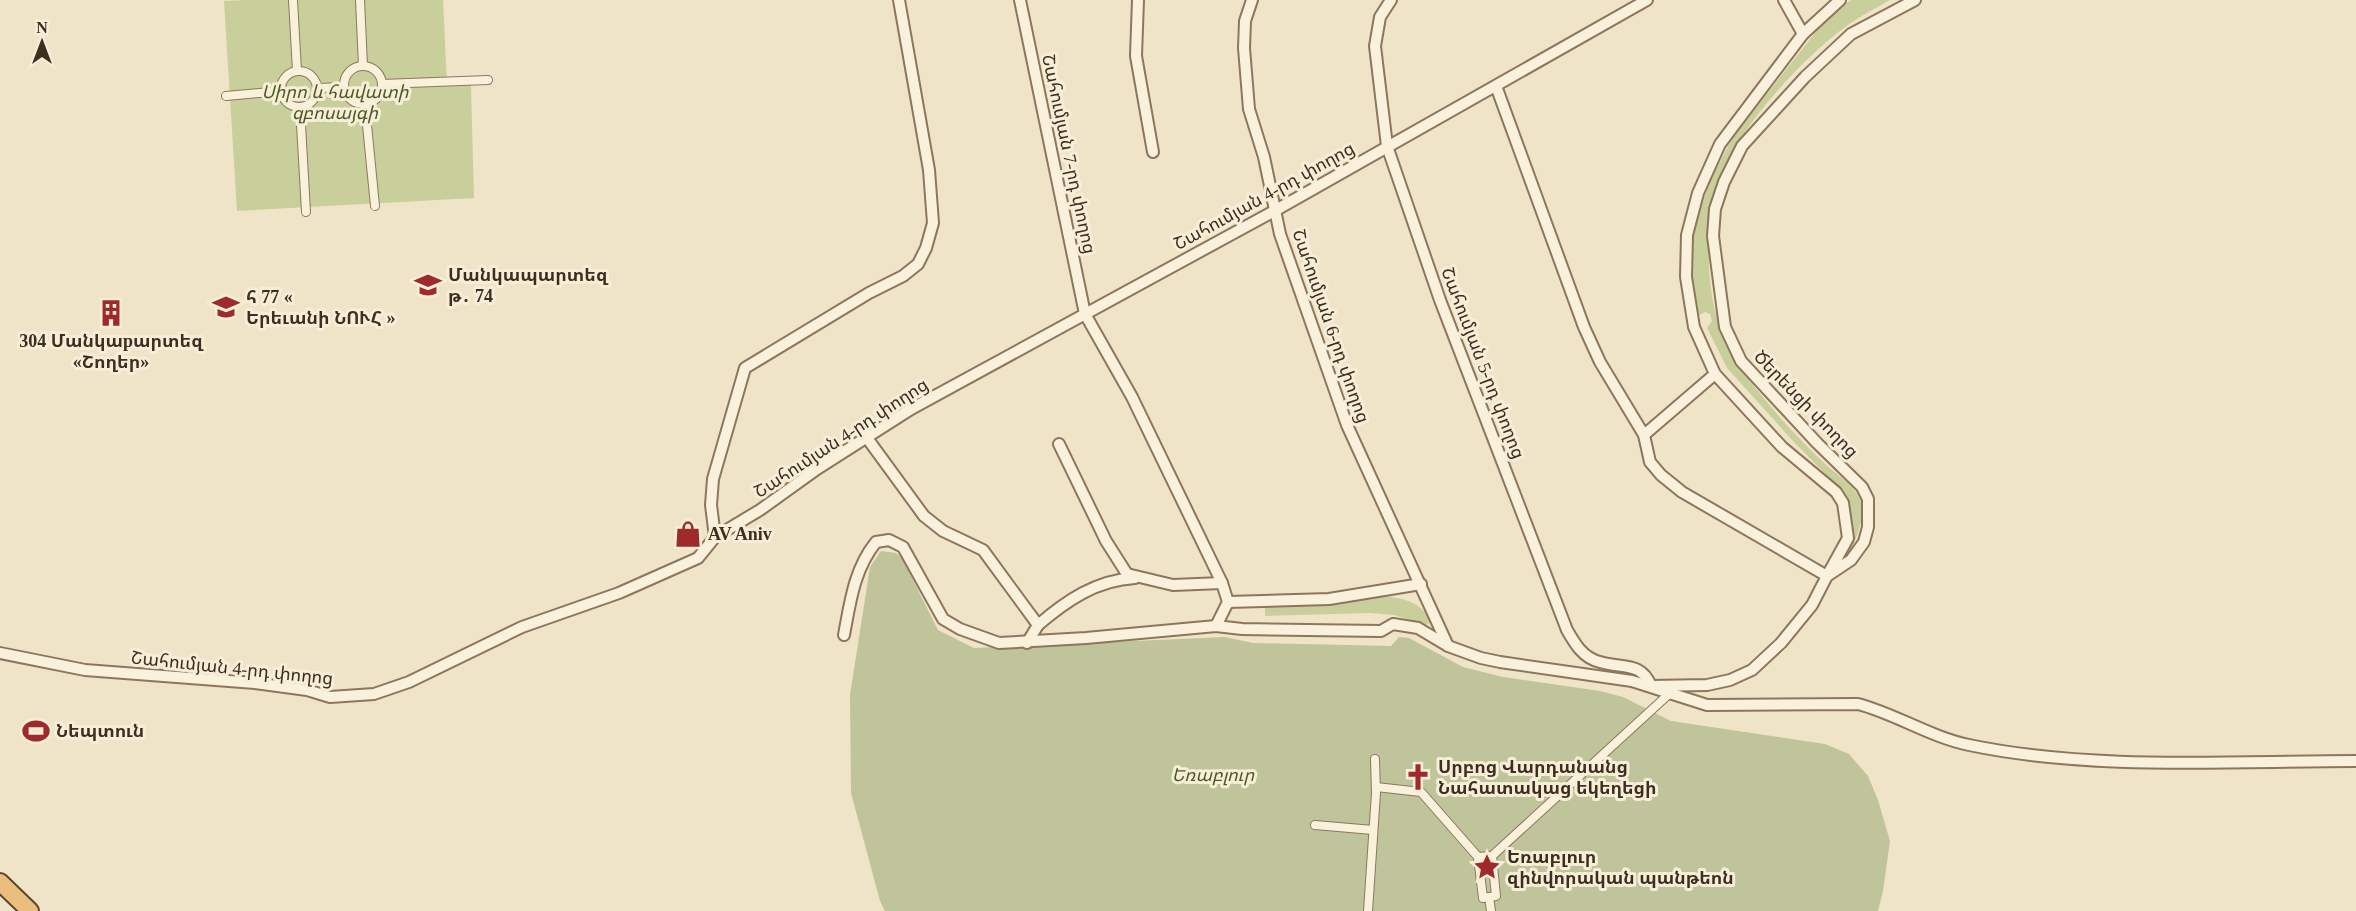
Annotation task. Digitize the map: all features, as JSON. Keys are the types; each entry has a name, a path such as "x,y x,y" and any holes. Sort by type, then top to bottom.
{"highway":[{"path":"0,882 30,911"}],"street":[{"path":"293,0 297,71"},
{"path":"360,0 363,66"},
{"path":"716,537 711,505 713,479 745,368 869,293 903,276 918,264 926,248 933,223 930,181 899,0"},
{"name":"Շահումյան 7-րդ փողոց","path":"1020,0 1085,314 1132,397 1222,583 1228,602"},
{"path":"1138,0 1136,56 1153,152"},
{"name":"Շահումյան 6-րդ փողոց","path":"1252,0 1245,21 1244,48 1249,109 1264,157 1280,234 1347,425 1448,646"},
{"name":"Շահումյան 5-րդ փողոց","path":"1392,0 1380,17 1375,46 1387,146 1440,300 1567,630 1577,648 1589,657 1600,662 1636,669 1647,676 1651,686"},
{"name":"Շահումյան 4-րդ փողոց","path":"0,653 85,670 255,683 307,690 330,696 374,694 409,682 522,627 619,593 698,558 716,537 911,409 1276,210 1647,0"},
{"path":"1784,0 1803,34"},
{"name":"Ծերենցի փողոց","path":"1651,686 1707,685 1730,680 1752,670 1781,643 1812,605 1848,538 1843,503 1836,492 1782,447 1715,374 1694,327 1686,277 1687,235 1695,204 1720,144 1803,34 1840,0"},
{"name":"Ծերենցի փողոց","path":"1827,576 1851,560 1864,542 1868,527 1868,499 1862,487 1852,476 1817,443 1741,362 1725,327 1713,236 1715,209 1724,182 1742,146 1805,77 1851,34 1915,0"},
{"path":"363,66 376,71 382,84 378,98 365,105 350,100 343,87 349,72 355,67 363,66"},
{"path":"297,71 310,76 317,88"},
{"path":"297,71 285,78 281,91 287,103 300,107 312,101 317,88"},
{"path":"382,84 488,80"},
{"path":"1496,86 1584,327 1600,362 1644,435 1650,462 1661,475 1683,492 1827,576"},
{"path":"317,88 343,87"},
{"path":"226,96 281,91"},
{"path":"365,105 375,206"},
{"path":"300,107 306,212"},
{"path":"1644,435 1715,374"},
{"path":"867,438 924,516 943,531 983,550 1038,625"},
{"path":"1059,444 1106,541 1127,574 1173,585 1222,583"},
{"path":"844,635 853,590 866,554 876,542 889,540 903,547 943,619 999,644 1216,626 1242,629 1381,631 1393,624 1418,628 1448,646 1500,662 1632,681 1707,705 1858,704 1922,730 1966,744 2013,753 2081,759 2151,761 2356,761"},
{"path":"1027,643 1038,625 1077,594 1114,582 1138,578"},
{"path":"1216,626 1228,602 1329,599 1421,584"},
{"path":"1478,857 1492,856 1669,694"},
{"path":"1368,911 1376,787 1375,759"},
{"path":"1376,787 1421,792 1478,857 1483,898 1496,896 1492,856"},
{"path":"1314,825 1373,830"},
{"path":"1490,897 1491,911"}],"green space":[{"name":"Սիրո և հավատի զբոսայգի","path":"443,0 447,84 469,83 471,86 474,198 237,211 224,1"},
{"path":"1851,0 1890,0 1855,20 1826,42 1767,103 1749,127 1733,150 1721,173 1714,194 1709,248 1710,281 1715,310 1724,337 1737,363 1782,420 1848,484 1860,499 1862,519 1851,552 1849,548 1852,523 1848,505 1839,488 1727,368 1707,328 1712,321 1710,314 1705,312 1698,316 1689,270 1692,232 1709,184 1732,138 1826,19"},
{"name":"Եռաբլուր","path":"881,551 896,553 902,558 938,630 974,648 1225,637 1253,643 1391,646 1399,637 1409,638 1463,667 1503,677 1600,691 1623,697 1671,721 1825,744 1849,754 1868,776 1878,800 1890,841 1878,911 885,911 880,901 851,793 850,695 870,567"},
{"path":"1383,596 1399,598 1417,605 1432,621 1426,625 1394,615 1370,613 1265,616 1265,607"}],"place":[{"name":"Մանկապարտեզ թ․ 74","path":"428,285"},
{"name":"հ 77 « Երեւանի ՆՈՒՀ »","path":"226,307"},
{"name":"304 Մանկաpարտեզ «Շողեր»","path":"111,313"},
{"name":"AV Aniv","path":"688,534"},
{"name":"Նեպտուն","path":"36,731"},
{"name":"Սրբոց Վարդանանց Նահատակաց եկեղեցի","path":"1418,777"},
{"name":"Եռաբլուր զինվորական պանթեոն","path":"1487,867"}]}
